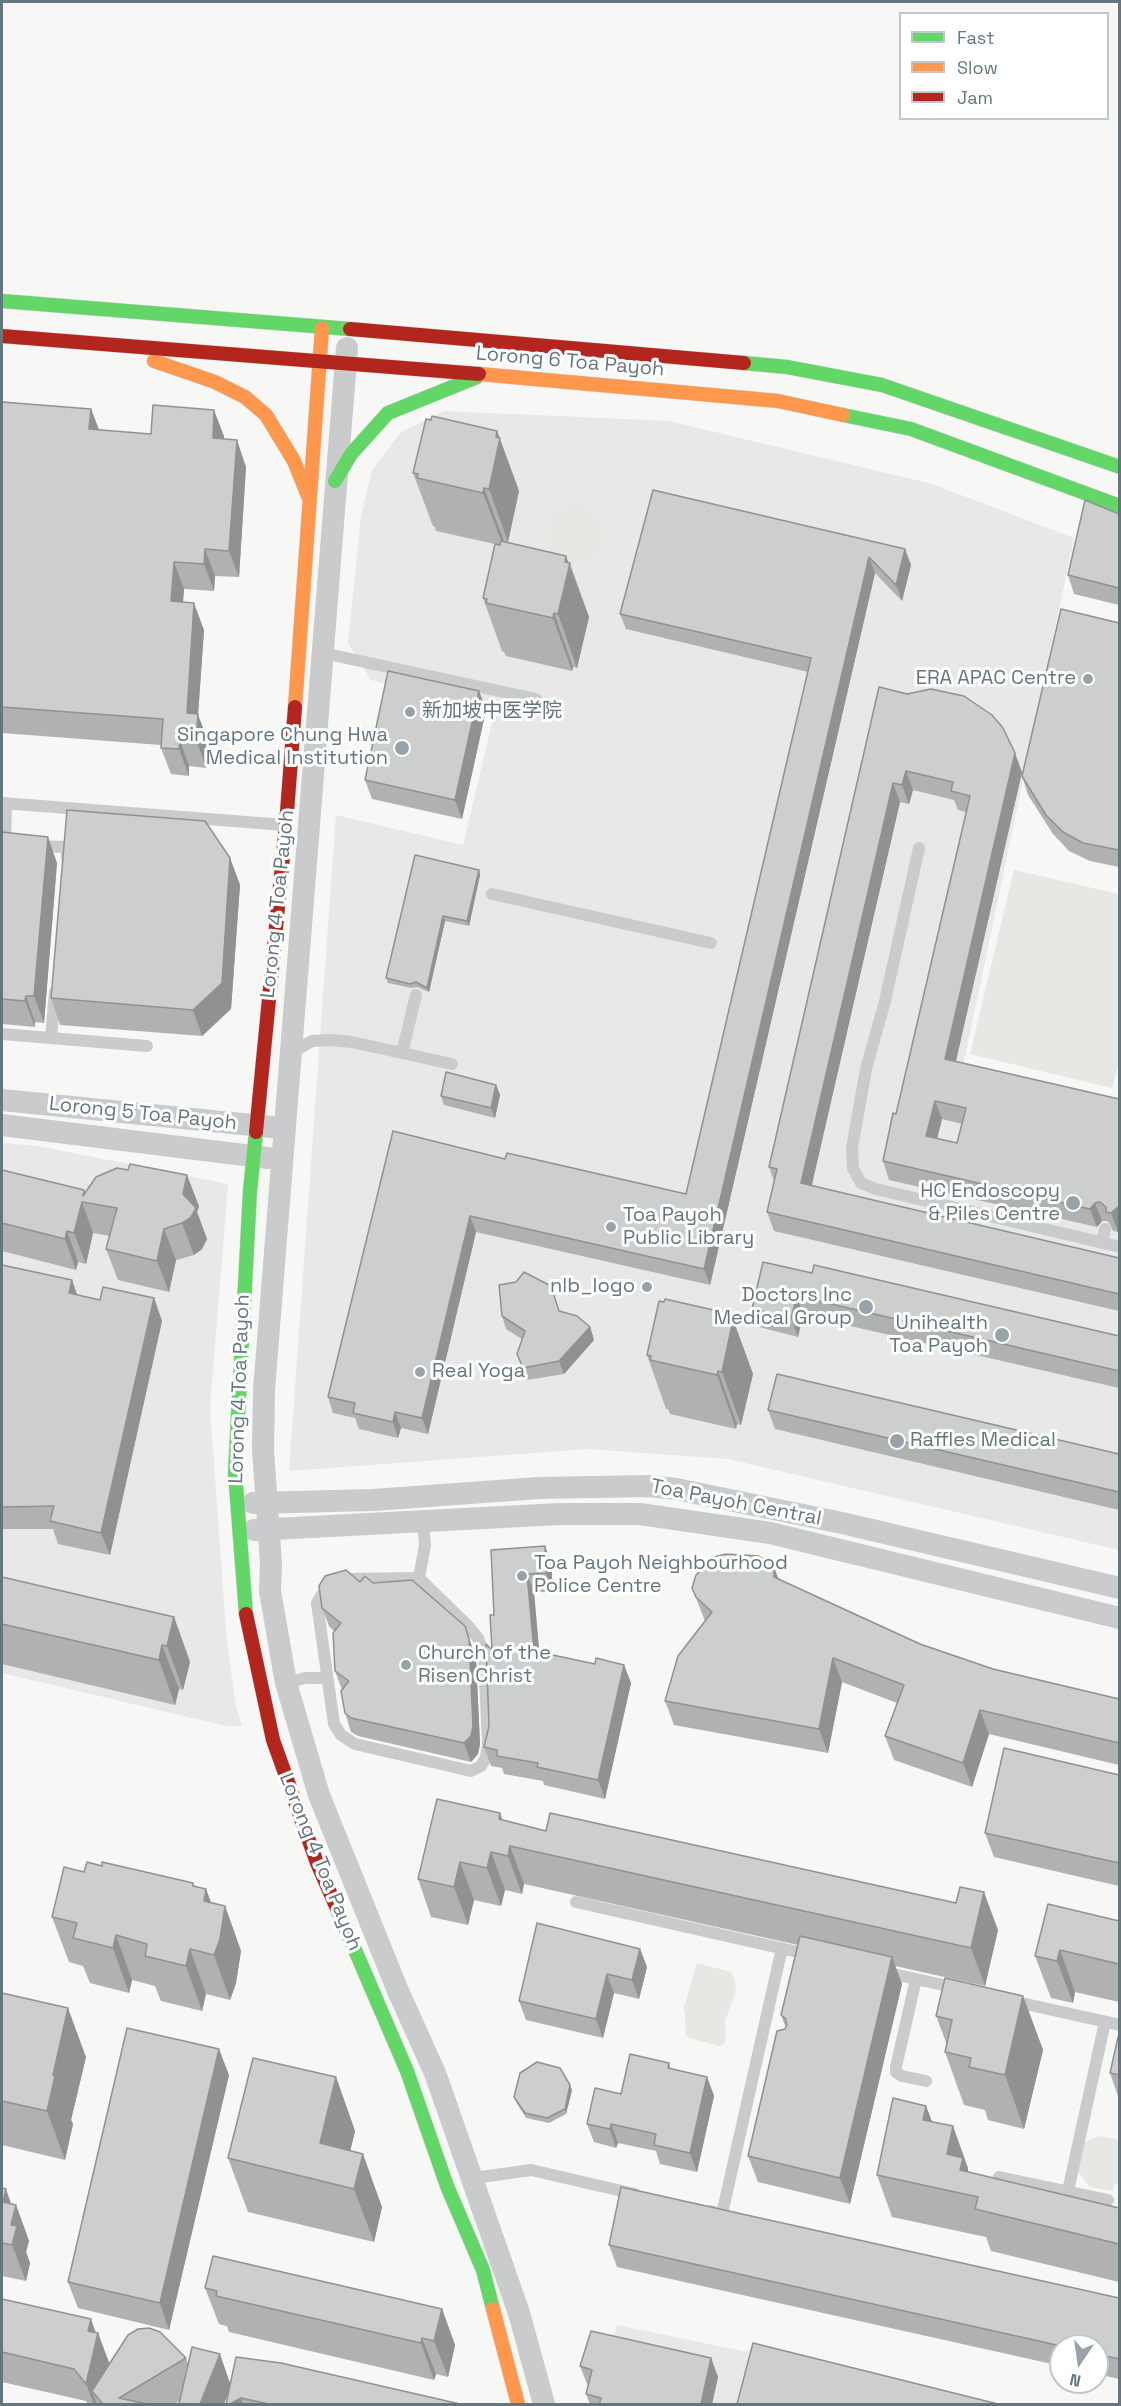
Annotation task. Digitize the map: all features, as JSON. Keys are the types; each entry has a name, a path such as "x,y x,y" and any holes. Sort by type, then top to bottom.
{"main road":[{"name":"Lorong 6 Toa Payoh","path":"2,301 739,362 843,376 882,385 947,406 1119,467"},
{"name":"Lorong 4 Toa Payoh","path":"322,328 286,825 253,1156 241,1330 235,1473 238,1531 248,1632 273,1740 317,1863 408,2071 447,2186 483,2270 518,2404"},
{"name":"Lorong 6 Toa Payoh","path":"2,336 320,362 346,362 727,395 840,412 941,438 1119,506"},
{"path":"107,345 215,382 245,397 266,415 281,439 294,461 310,502"},
{"path":"335,481 351,454 388,414 486,374"}],"street":[{"name":"Lorong 4 Toa Payoh","path":"347,329 264,1390 263,1450 270,1591 286,1683 334,1836 398,1991 435,2073 519,2313 544,2404"},
{"name":"Lorong 5 Toa Payoh","path":"2,1100 285,1129"},
{"name":"Lorong 5 Toa Payoh","path":"2,1125 282,1159"},
{"name":"Toa Payoh Central","path":"237,1504 649,1485 842,1523 1119,1588"},
{"name":"Toa Payoh Central","path":"238,1531 592,1513 640,1514 694,1520 770,1533 1119,1618"}],"lane":[{"path":"323,653 536,699"},
{"path":"65,876 67,847 3,845 4,803 286,825"},
{"path":"920,848 863,1086 852,1148 853,1168 861,1183 876,1189 1119,1247"},
{"path":"492,894 711,943"},
{"path":"51,1038 56,980"},
{"path":"402,1053 416,995"},
{"path":"2,1034 147,1046"},
{"path":"291,1053 312,1041 331,1040 453,1064"},
{"path":"1102,1243 1105,1229"},
{"path":"419,1578 425,1545 423,1523"},
{"path":"419,1578 469,1627 478,1638 484,1656 488,1745 486,1757 481,1766 471,1771 355,1744 341,1735 334,1724 316,1603 326,1588 345,1579 419,1578"},
{"path":"286,1683 305,1678 327,1678"},
{"path":"576,1902 827,1959"},
{"path":"699,2209 722,2214 765,2044 782,1948"},
{"path":"871,1969 972,1992"},
{"path":"916,1979 896,2072 902,2076 926,2081"},
{"path":"994,1997 1119,2025"},
{"path":"1068,2191 1105,2022"},
{"path":"447,2186 472,2177 531,2170 642,2196"},
{"path":"999,2177 1108,2200"}],"shaded area":[{"path":"444,411 669,421 932,484 1074,538 963,1066 1119,1103 1119,1550 728,1459 588,1449 289,1471 336,815 463,845 493,719 486,707 371,680 348,643 361,517 372,470 401,432"},
{"path":"569,503 581,503 592,508 600,516 605,533 603,545 592,558 581,563 569,563 558,558 550,550 545,539 545,527 550,516 558,508"},
{"path":"1014,870 1119,894 1120,1058 1112,1088 970,1054"},
{"path":"2,1143 38,1146 228,1184 210,1408 227,1643 236,1706 242,1726 226,1726 2,1673"},
{"path":"697,1963 731,1972 735,1981 736,1991 725,2021 726,2036 724,2044 720,2046 689,2038 686,2034 684,2007"},
{"path":"1099,2136 1119,2140 1119,2184 1115,2183 1113,2191 1090,2187 1077,2171 1083,2143"},
{"path":"617,2325 988,2404 602,2404 602,2385"}],"building":[{"path":"2,402 91,409 89,429 151,434 153,405 214,410 213,438 237,440 229,551 205,549 204,564 174,562 171,601 194,603 187,713 198,714 196,741 180,740 179,749 161,748 163,719 2,707"},
{"path":"432,416 497,431 496,437 500,438 489,489 484,488 483,493 417,478 418,474 413,473 426,419 431,420"},
{"path":"653,490 905,549 896,585 869,557 704,1269 470,1216 422,1418 395,1412 393,1422 353,1413 355,1403 328,1397 393,1131 505,1159 507,1153 686,1194 811,658 620,614"},
{"path":"1085,500 1119,514 1119,588 1068,575"},
{"path":"501,541 566,556 565,562 570,563 558,614 554,613 553,618 486,603 487,599 483,598 495,544 500,545"},
{"path":"1061,609 1119,623 1119,850 1083,843 1063,832 1046,815 1022,776"},
{"path":"388,671 479,691 455,800 365,780"},
{"path":"879,687 907,694 931,689 964,696 992,715 1003,728 1015,753 945,1059 1119,1099 1119,1206 1111,1213 1106,1212 1106,1207 1100,1202 1095,1203 1090,1209 883,1161 970,796 951,791 953,782 906,771 902,785 893,783 801,1183 1119,1258 1119,1294 767,1212 777,1169 769,1167","holes":["935,1101 966,1108 957,1143 926,1136"]},
{"path":"67,810 205,821 230,858 222,983 193,1010 51,998"},
{"path":"2,832 48,837 34,996 26,996 25,1001 2,999"},
{"path":"415,855 479,870 467,921 443,916 427,988 416,982 410,984 386,978"},
{"path":"446,1072 496,1085 491,1108 441,1096"},
{"path":"130,1164 187,1175 183,1194 196,1208 191,1217 182,1223 164,1229 157,1261 106,1249 117,1208 82,1202 74,1233 67,1231 65,1239 2,1223 2,1170 84,1190 83,1196 96,1177 117,1168 128,1170"},
{"path":"763,1262 812,1273 814,1265 1119,1336 1119,1371 797,1296 791,1318 752,1309"},
{"path":"2,1265 72,1280 69,1293 100,1300 103,1287 154,1298 101,1533 50,1521 54,1506 2,1507"},
{"path":"524,1272 551,1286 559,1311 577,1316 590,1327 559,1361 523,1368 517,1354 525,1331 502,1316 499,1285 516,1282"},
{"path":"665,1299 731,1314 729,1319 733,1320 722,1372 718,1371 717,1375 650,1360 651,1356 647,1355 659,1301 664,1302"},
{"path":"777,1374 1119,1454 1119,1492 768,1410"},
{"path":"545,1546 546,1573 527,1574 534,1651 595,1664 596,1658 624,1665 598,1780 537,1767 538,1763 497,1756 497,1750 484,1747 489,1726 486,1644 492,1650 490,1615 494,1615 491,1550"},
{"path":"726,1554 759,1556 774,1567 774,1577 920,1644 993,1669 1119,1699 1119,1743 980,1710 963,1763 885,1736 904,1685 833,1658 819,1729 665,1701 678,1656 712,1612 696,1597 692,1588 696,1575 714,1557"},
{"name":"Church of the Risen Christ","path":"346,1570 360,1582 365,1576 373,1583 412,1580 465,1626 469,1639 473,1726 471,1736 464,1743 351,1718 345,1713 341,1691 349,1681 335,1671 333,1633 341,1623 322,1608 319,1586 325,1576"},
{"path":"2,1577 174,1617 167,1646 162,1645 159,1660 2,1624"},
{"path":"1004,1748 1119,1775 1119,1863 985,1833"},
{"path":"437,1799 500,1813 499,1819 546,1831 550,1813 956,1903 960,1887 984,1892 971,1948 510,1846 508,1856 491,1852 487,1868 460,1862 454,1887 418,1879"},
{"path":"87,1862 102,1866 102,1862 193,1883 193,1886 206,1889 204,1901 225,1906 220,1939 214,1955 190,1949 186,1966 145,1956 147,1944 116,1935 113,1948 73,1938 77,1923 52,1917 64,1867 84,1872"},
{"path":"1048,1904 1119,1921 1119,1964 1060,1950 1057,1961 1035,1956"},
{"path":"537,1923 640,1949 632,1980 607,1974 596,2019 519,2001"},
{"path":"800,1936 892,1957 840,2178 748,2156 777,2031 785,2029 787,2025 785,2018 781,2015"},
{"path":"945,1978 1023,1996 1005,2075 969,2067 971,2058 945,2052 952,2020 936,2016"},
{"path":"2,1993 68,2008 47,2111 2,2101"},
{"path":"127,2028 219,2049 160,2303 68,2282"},
{"path":"1119,2037 1119,2075 1110,2073"},
{"path":"630,2054 669,2063 668,2068 707,2077 690,2153 654,2145 656,2134 611,2124 610,2129 587,2124 595,2088 621,2094"},
{"path":"253,2058 336,2077 320,2143 363,2154 354,2189 228,2158"},
{"path":"537,2062 560,2068 570,2085 565,2109 547,2118 525,2113 514,2097 520,2073"},
{"path":"893,2098 926,2106 923,2120 953,2126 947,2154 963,2158 960,2170 1119,2208 1119,2244 975,2209 978,2197 877,2175"},
{"path":"621,2187 1119,2298 1119,2359 1109,2357 1109,2334 1049,2334 1049,2343 609,2245"},
{"path":"2,2188 6,2189 3,2202 16,2205 11,2225 17,2226 12,2245 2,2243"},
{"path":"213,2256 442,2309 434,2341 422,2338 421,2343 216,2296 217,2291 205,2288"},
{"path":"2,2299 91,2319 88,2331 98,2333 86,2384 74,2369 2,2352"},
{"path":"149,2328 160,2332 186,2358 119,2398 147,2404 103,2404 92,2391 128,2335 138,2329"},
{"path":"591,2331 711,2358 701,2404 599,2404 601,2398 586,2394 592,2370 580,2366"},
{"path":"753,2343 998,2404 737,2404"},
{"path":"192,2347 220,2354 200,2404 179,2404"},
{"path":"236,2357 281,2363 460,2404 269,2404 241,2398 226,2404"}],"traffic: fast":[{"path":"2,301 350,329"},
{"path":"744,363 787,367 882,385 1120,467"},
{"path":"335,481 351,454 388,413 477,377"},
{"path":"843,415 911,429 1120,506"},
{"path":"246,1614 235,1473 250,1191 256,1132"},
{"path":"346,1929 407,2071 447,2186 483,2270 493,2309"}],"traffic: slow":[{"path":"295,707 322,328"},
{"path":"154,361 215,382 245,397 266,415 294,461 308,496"},
{"path":"479,374 778,401 843,415"},
{"path":"493,2309 518,2404"}],"traffic: jam":[{"path":"350,329 744,363"},
{"path":"2,336 479,374"},
{"path":"256,1132 286,825 295,707"},
{"path":"246,1614 273,1740 317,1863 346,1929"}],"place":[{"name":"ERA APAC Centre","path":"1088,679"},
{"name":"新加坡中医学院","path":"410,712"},
{"name":"Singapore Chung Hwa Medical Institution","path":"402,748"},
{"name":"HC Endoscopy & Piles Centre","path":"1073,1203"},
{"name":"Toa Payoh Public Library","path":"611,1227"},
{"name":"nlb_logo","path":"647,1287"},
{"name":"Doctors Inc Medical Group","path":"866,1307"},
{"name":"Unihealth Toa Payoh","path":"1002,1335"},
{"name":"Real Yoga","path":"420,1372"},
{"name":"Raffles Medical","path":"897,1441"},
{"name":"Toa Payoh Neighbourhood Police Centre","path":"522,1576"},
{"name":"Church of the Risen Christ","path":"406,1665"}]}
